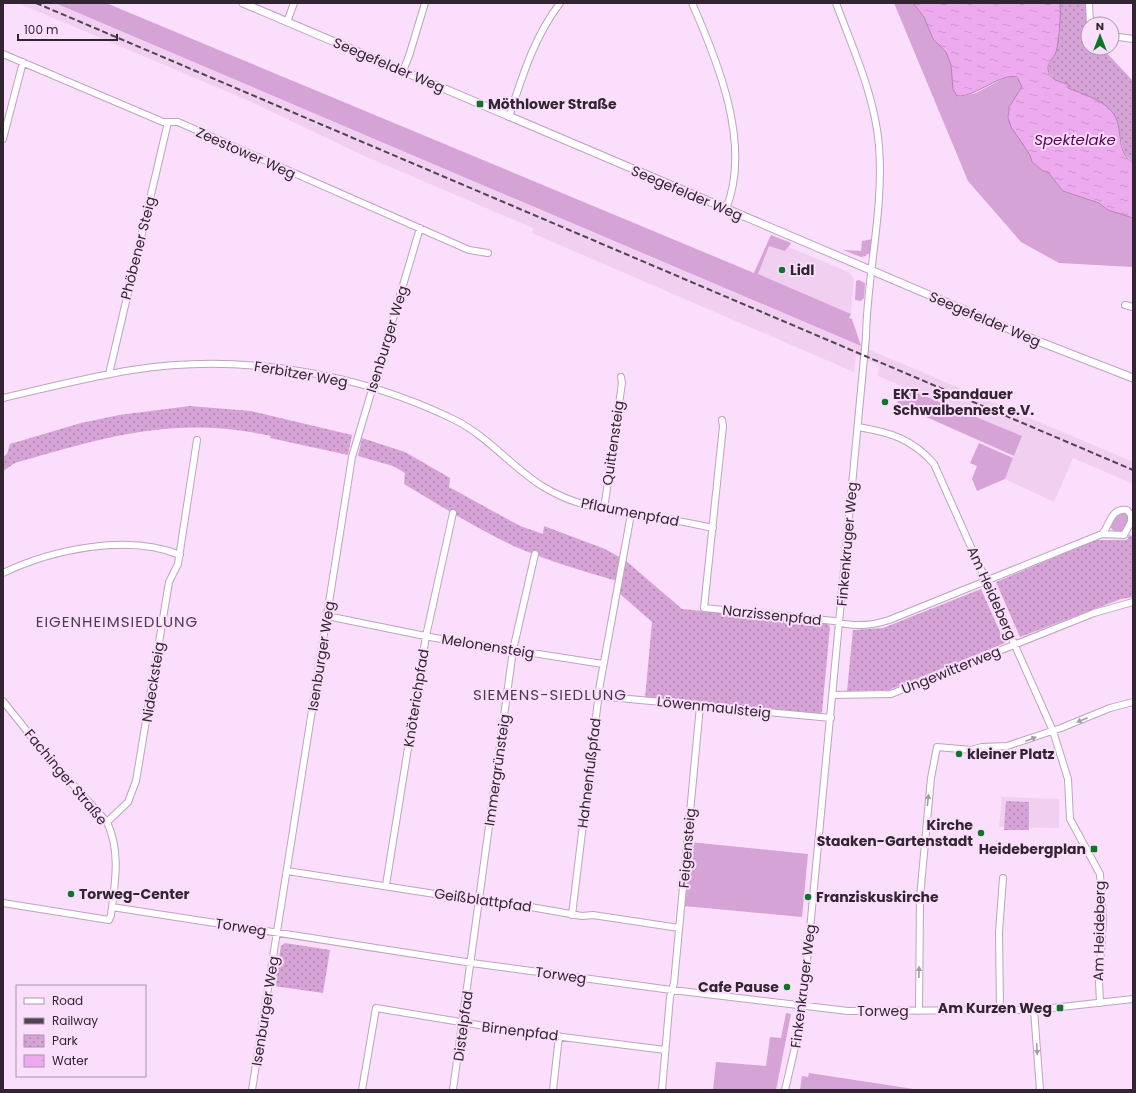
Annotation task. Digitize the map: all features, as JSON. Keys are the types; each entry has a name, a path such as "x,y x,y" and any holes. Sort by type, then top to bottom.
{"street":[{"name":"Seegefelder Weg","path":"243,3 1075,357 1133,378"},
{"path":"287,22 294,3"},
{"path":"403,71 425,3"},
{"path":"509,116 532,51 546,23 560,3"},
{"path":"692,3 713,56 732,123 735,172 726,209"},
{"name":"Finkenkruger Weg","path":"785,1090 793,1059 802,1006 880,198 877,134 867,89 836,3"},
{"path":"1088,3 1089,16"},
{"path":"1120,37 1133,39"},
{"name":"Zeestower Weg","path":"3,54 156,120 178,122 469,250 488,253"},
{"path":"3,139 23,62"},
{"name":"Phöbener Steig","path":"109,374 168,122"},
{"name":"Isenburger Weg","path":"252,1090 352,457 420,228"},
{"path":"1125,305 1133,307"},
{"name":"Ferbitzer Weg","path":"3,398 109,374 153,367 243,364 294,370 372,388 458,421 530,478 550,490"},
{"name":"Quittensteig","path":"604,509 622,383 621,377"},
{"path":"713,528 723,426 722,420"},
{"name":"Am Heideberg","path":"858,427 894,434 909,441 924,452 939,473 1053,731 1066,773 1070,819 1094,860 1100,874 1102,884 1102,934 1099,981 1100,1003"},
{"name":"Nidecksteig","path":"107,822 128,802 136,782 169,582 176,570 180,555 196,440"},
{"name":"Pflaumenpfad","path":"550,490 581,505 713,528"},
{"path":"840,623 866,625 881,623 1102,534 1124,534 1131,522 1131,515 1127,510 1120,509 1116,511 1102,534"},
{"name":"Knöterichpfad","path":"386,885 426,636 453,513"},
{"name":"Hahnenfußpfad","path":"572,915 598,696 631,514"},
{"name":"Narzissenpfad","path":"713,528 704,608 840,623"},
{"path":"3,574 43,558 90,547 139,546 165,549 180,555"},
{"name":"Immergrünsteig","path":"472,963 513,650 535,554"},
{"name":"Ungewitterweg","path":"833,695 891,694 1094,613 1133,602"},
{"name":"Melonensteig","path":"327,616 426,636 603,664"},
{"name":"Löwenmaulsteig","path":"598,696 831,718"},
{"name":"Fachinger Straße","path":"3,701 46,754 107,822 116,852 117,866 112,907"},
{"path":"919,1011 920,897 931,778 937,747 971,750 982,747 1011,746 1110,708 1133,702"},
{"name":"Feigensteig","path":"662,1090 665,1050 674,983 700,706"},
{"name":"Geißblattpfad","path":"287,871 386,885 480,901 525,906 572,915 593,915 679,928"},
{"path":"1000,1011 999,932 1002,878"},
{"path":"3,903 109,920 112,907"},
{"name":"Torweg","path":"112,907 472,963 672,990 848,1011 1034,1010 1133,999"},
{"name":"Distelpfad","path":"453,1090 472,963"},
{"name":"Birnenpfad","path":"362,1090 373,1015 376,1008 463,1023 665,1050"},
{"path":"1034,1010 1040,1090"},
{"path":"553,1090 559,1036"}],"shaded area":[{"path":"18,3 55,3 1133,462 1133,484 1073,458 1054,502 1005,479 1022,436 878,376 879,365 856,355 854,372 532,233 533,228 360,154 247,100"},
{"path":"771,235 791,243 789,247 850,273 854,279 851,314 754,273"},
{"path":"1002,797 1059,799 1059,828 999,827"}],"green space":[{"path":"55,3 106,3 754,273 771,235 791,243 785,251 769,246 758,274 851,314 849,318 852,319 861,346"},
{"path":"894,3 913,3 924,17 933,39 946,52 951,65 953,86 958,97 976,93 1004,78 1014,76 1020,81 1022,87 1009,107 1008,118 1030,155 1032,162 1043,171 1048,172 1063,191 1099,203 1108,210 1133,218 1133,267 1059,263 1021,242 968,181"},
{"path":"1060,3 1086,3 1087,16 1080,16 1080,56 1110,56 1133,81 1133,163 1124,153 1119,130 1108,108 1087,96 1068,88 1068,84 1055,79 1051,75 1048,68 1056,49"},
{"path":"873,239 871,254 867,254 866,256 861,257 843,250 861,251 862,241"},
{"path":"859,280 865,283 864,298 861,301 855,300 856,281"},
{"path":"903,387 1022,436 1014,456 897,404"},
{"path":"190,406 251,411 352,435 348,455 270,438 271,436 236,430 172,428 111,437 15,463 3,471 3,457 7,454 10,444 81,423 119,415"},
{"path":"362,438 405,452 450,478 449,487 520,526 543,534 544,526 605,549 621,558 617,581 540,557 516,547 473,525 404,484 405,473 393,466 358,456"},
{"path":"979,443 1013,458 1005,479 977,491 972,479 977,466 970,463"},
{"path":"1125,512 1130,521 1123,533 1114,532 1110,526 1115,514"},
{"path":"1129,535 1133,536 1133,597 1121,599 1020,637 996,582 1096,540 1127,540"},
{"path":"625,560 682,609 827,623 830,627 822,712 819,715 645,698 652,622 619,593"},
{"path":"981,589 1005,643 889,690 847,691 853,630 883,628"},
{"path":"1006,801 1029,802 1029,830 1004,830"},
{"path":"690,842 808,854 802,917 684,906"},
{"path":"285,943 330,950 323,993 274,986 281,946"},
{"path":"786,1013 791,1014 776,1090 713,1090 716,1062 766,1066 770,1037 781,1038"},
{"path":"809,1073 920,1090 800,1090 802,1076 808,1077"}],"water":[{"name":"Spektelake","path":"913,3 1060,3 1058,42 1056,52 1048,67 1050,76 1055,80 1068,84 1068,88 1092,97 1108,107 1116,118 1121,146 1127,158 1133,163 1133,218 1108,210 1099,203 1063,191 1048,172 1043,171 1032,162 1030,155 1011,127 1008,118 1009,107 1022,87 1017,77 1011,76 1004,78 972,93 957,96 953,89 951,65 946,52 933,39 924,17"}],"railway":[{"path":"36,3 1133,470"}],"place":[{"name":"Möthlower Straße","path":"480,104"},
{"name":"Lidl","path":"782,270"},
{"name":"EKT - Spandauer Schwalbennest e.V.","path":"885,402"},
{"name":"kleiner Platz","path":"959,754"},
{"name":"Kirche Staaken-Gartenstadt","path":"981,833"},
{"name":"Heidebergplan","path":"1094,849"},
{"name":"Torweg-Center","path":"71,894"},
{"name":"Franziskuskirche","path":"808,897"},
{"name":"Cafe Pause","path":"787,987"},
{"name":"Am Kurzen Weg","path":"1060,1008"}],"district":[{"name":"EIGENHEIMSIEDLUNG","path":"117,621"},
{"name":"SIEMENS-SIEDLUNG","path":"550,694"}]}
